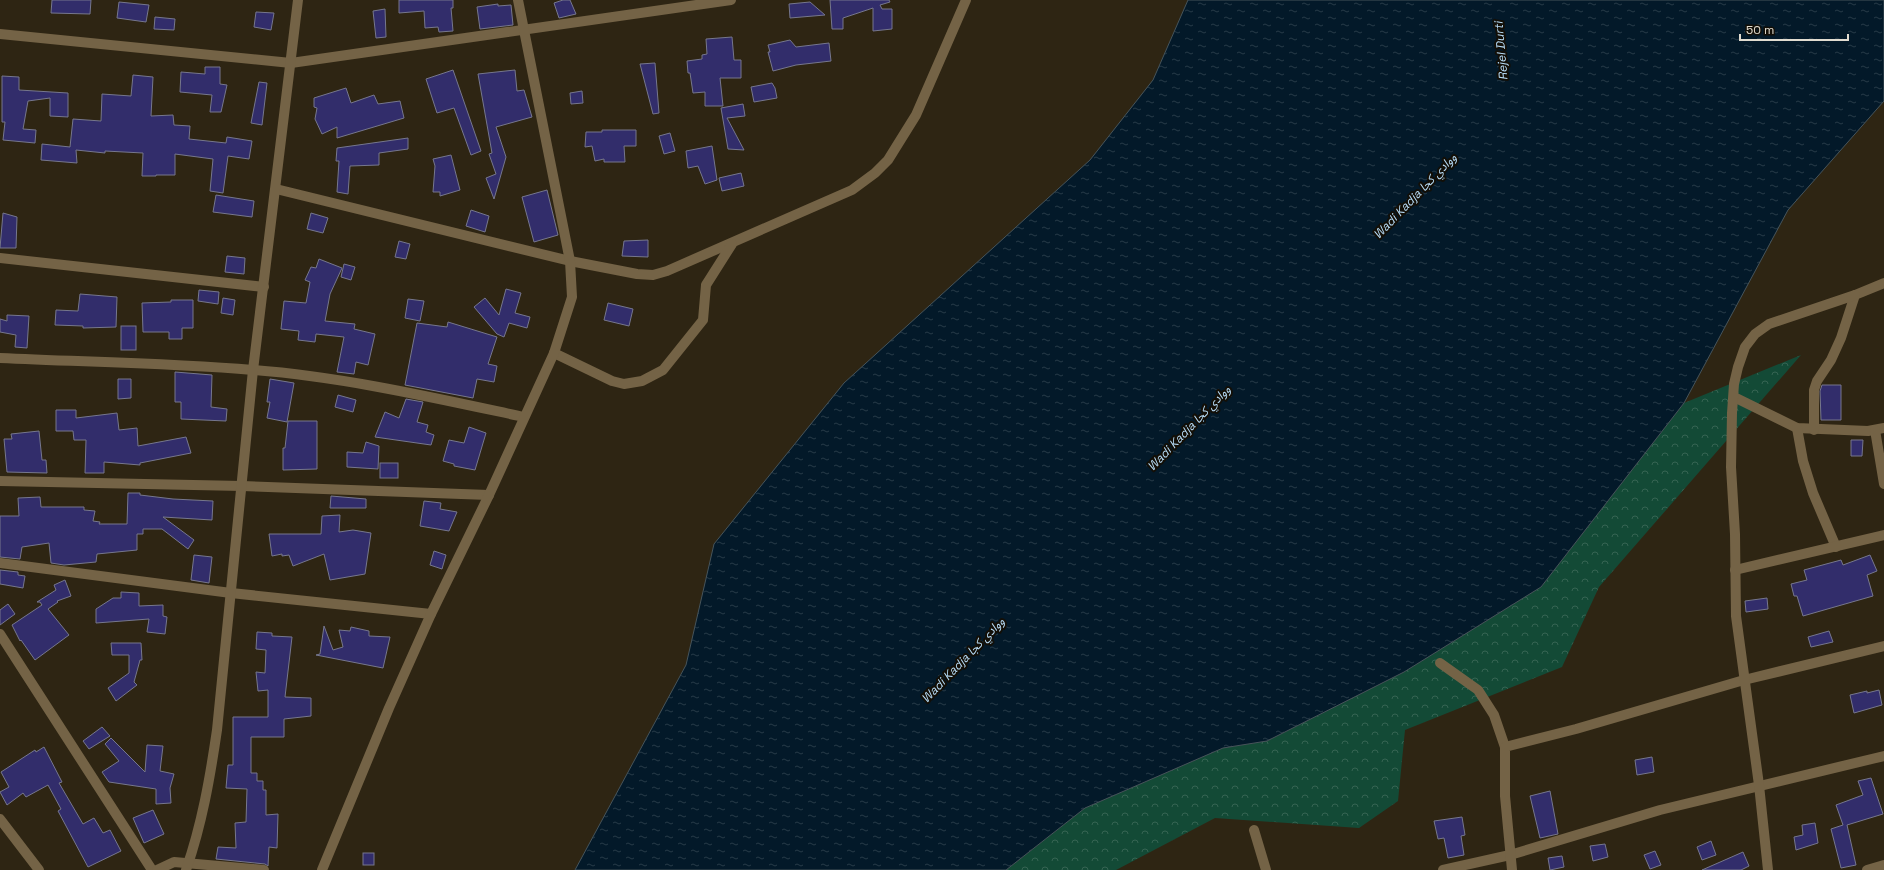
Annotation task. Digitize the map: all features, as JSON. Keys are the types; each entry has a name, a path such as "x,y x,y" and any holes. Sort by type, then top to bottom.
{"street":[{"path":"187,866 196,841 209,788 217,730 253,370 298,0"},
{"path":"322,870 389,708 431,614 489,495 554,353 572,297 570,261 518,0"},
{"path":"0,34 291,63 731,0"},
{"path":"276,189 570,261 637,274 653,275 668,271 852,190 875,173 888,160 916,115 966,0"},
{"path":"554,353 612,382 624,384 642,382 663,370 703,320 706,285 732,244"},
{"path":"0,258 264,287"},
{"path":"1768,870 1759,785 1736,616 1735,534 1731,467 1732,413 1738,367 1745,347 1755,334 1769,324 1855,295 1884,283"},
{"path":"1814,430 1814,390 1817,381 1831,360 1841,338 1855,295"},
{"path":"0,358 253,370 328,379 453,402 524,417"},
{"path":"1734,397 1797,428 1814,430 1879,429 1884,484"},
{"path":"1797,428 1803,461 1813,493 1836,547"},
{"path":"0,481 242,486 489,495"},
{"path":"1735,570 1884,535"},
{"path":"0,563 231,593 431,614"},
{"path":"0,634 152,870"},
{"path":"1505,747 1576,729 1744,680 1884,646"},
{"path":"1440,663 1478,690 1494,715 1505,747 1505,796 1512,870"},
{"path":"1443,870 1510,855 1660,810 1884,756"},
{"path":"0,820 40,870"},
{"path":"1254,830 1266,870"},
{"path":"157,870 174,862 187,866 264,870"},
{"path":"1867,870 1884,865"}],"green space":[{"path":"1801,355 1599,587 1562,667 1405,730 1398,801 1359,828 1215,818 1116,870 1006,870 1085,808 1223,748 1267,741 1404,672 1541,587 1684,403"}],"water":[{"path":"1188,0 1884,0 1884,101 1788,210 1684,403 1541,587 1404,672 1267,741 1223,748 1085,808 1006,870 575,870 686,665 714,544 844,383 1090,160 1153,80"}],"building":[{"path":"52,0 91,0 90,14 51,13"},
{"path":"399,0 453,0 453,8 451,8 453,31 439,32 438,27 425,28 424,11 399,13"},
{"path":"563,0 570,0 576,14 559,18 554,3"},
{"path":"830,0 889,0 890,2 880,5 882,9 892,9 892,29 873,31 873,8 843,18 843,29 832,29"},
{"path":"119,2 149,5 146,22 117,18"},
{"path":"810,2 825,15 790,18 789,4"},
{"path":"498,4 498,6 511,5 513,25 480,29 477,7"},
{"path":"385,9 386,37 376,38 373,11"},
{"path":"256,12 274,13 271,30 254,27"},
{"path":"155,17 175,19 174,30 154,29"},
{"path":"732,37 734,60 741,60 741,78 720,78 723,106 705,106 705,92 693,93 690,73 688,73 687,61 702,59 702,55 707,54 706,39"},
{"path":"790,40 796,47 829,43 831,61 796,65 773,71 768,52 770,52 768,45"},
{"path":"655,63 659,113 653,114 640,64"},
{"path":"205,67 220,67 220,84 227,85 221,112 210,112 212,95 180,92 181,72 205,74"},
{"path":"453,70 481,151 471,155 454,108 437,113 426,79"},
{"path":"515,70 517,91 524,90 532,117 496,127 506,157 494,199 486,178 496,174 489,154 492,153 478,74"},
{"path":"133,75 153,77 151,116 173,115 174,125 190,126 189,139 226,143 227,137 252,141 249,159 228,156 223,193 210,191 213,159 175,154 175,175 156,176 142,176 143,153 105,151 105,153 76,150 77,163 41,160 42,144 70,147 73,119 101,121 102,94 131,96"},
{"path":"2,76 19,77 19,90 68,93 68,117 50,116 50,98 28,101 23,129 36,130 35,143 3,140 5,122 2,122"},
{"path":"259,82 267,83 262,125 251,123"},
{"path":"772,83 775,88 777,98 754,102 751,87"},
{"path":"346,88 351,103 374,95 378,104 400,101 404,118 337,138 337,127 322,134 315,119 317,108 314,107 314,98"},
{"path":"582,91 583,103 571,104 570,93"},
{"path":"743,104 745,116 727,118 744,150 728,149 721,108"},
{"path":"602,130 636,130 636,146 624,146 625,162 604,162 604,159 595,161 592,146 585,147 586,132 602,132"},
{"path":"670,133 675,151 664,154 659,136"},
{"path":"408,138 408,149 379,153 379,165 350,166 348,194 337,192 339,161 336,161 337,148"},
{"path":"712,146 717,180 705,184 698,166 688,168 686,151"},
{"path":"451,155 460,190 440,196 440,192 433,192 435,166 433,159"},
{"path":"741,173 744,186 722,191 719,178"},
{"path":"547,190 558,235 534,242 522,197"},
{"path":"216,195 254,201 252,217 213,212"},
{"path":"471,210 489,216 485,232 466,226"},
{"path":"3,213 17,217 16,248 0,248"},
{"path":"311,213 328,218 323,233 307,229"},
{"path":"648,240 648,257 622,256 624,241"},
{"path":"399,241 410,244 406,259 395,257"},
{"path":"227,256 245,258 244,274 225,272"},
{"path":"319,259 342,268 330,294 325,321 355,324 354,329 375,334 368,365 356,362 354,374 337,372 344,337 316,334 315,342 298,340 299,331 281,329 284,301 306,303 310,282 305,280 311,267 316,268"},
{"path":"344,264 355,267 351,280 341,277"},
{"path":"506,289 521,293 515,313 530,317 527,328 509,323 504,337 497,334 474,307 485,298 499,315"},
{"path":"199,290 219,292 218,304 198,301"},
{"path":"80,294 117,297 116,327 83,328 83,326 55,325 56,310 78,311"},
{"path":"223,298 235,300 233,315 221,313"},
{"path":"408,299 424,301 420,321 405,318"},
{"path":"171,300 193,300 193,328 182,328 182,339 169,339 169,332 143,332 142,303 171,302"},
{"path":"608,303 633,309 629,326 604,320"},
{"path":"7,315 29,316 27,348 15,347 16,335 0,332 0,319 7,321"},
{"path":"448,322 497,337 488,364 497,366 494,382 477,379 473,398 405,385 417,323 447,327"},
{"path":"121,326 136,326 136,350 121,350"},
{"path":"175,372 212,375 211,407 227,409 226,421 181,419 181,402 175,402"},
{"path":"118,379 131,379 131,398 118,399"},
{"path":"270,379 294,383 287,422 267,418 270,402 267,402"},
{"path":"1822,385 1841,385 1841,420 1821,420 1820,391"},
{"path":"338,395 356,400 353,412 335,407"},
{"path":"406,399 423,402 417,422 428,425 426,432 434,435 431,445 375,437 385,412 399,418"},
{"path":"56,410 76,410 76,418 117,413 119,430 137,428 138,446 186,437 191,453 140,463 140,465 104,462 104,473 85,473 86,440 74,440 73,431 56,431"},
{"path":"288,421 317,421 317,469 283,470 283,448 285,448"},
{"path":"469,427 486,433 475,470 454,466 454,464 443,461 449,440 464,443"},
{"path":"39,431 42,460 46,460 47,473 7,472 4,439 12,439 11,434"},
{"path":"1851,440 1863,440 1862,456 1851,456"},
{"path":"366,442 379,446 378,469 347,467 347,452 363,453"},
{"path":"380,463 398,463 398,478 380,478"},
{"path":"128,493 140,493 140,495 173,499 213,501 212,520 163,517 194,540 188,549 162,529 143,529 143,534 137,534 137,550 97,554 96,562 64,565 51,563 49,543 22,547 20,559 0,557 0,516 19,516 18,498 40,497 41,507 84,507 84,510 95,511 93,521 100,522 99,524 127,524"},
{"path":"331,496 366,499 366,508 330,508"},
{"path":"424,501 441,503 440,509 457,512 449,531 420,526"},
{"path":"340,515 339,532 353,530 371,533 365,574 330,580 324,554 293,566 289,555 282,556 282,554 272,556 269,534 321,534 322,516"},
{"path":"434,551 446,555 442,569 430,565"},
{"path":"194,555 212,557 209,583 191,580"},
{"path":"1870,555 1877,571 1867,575 1873,596 1803,616 1797,596 1794,596 1791,584 1807,580 1804,570 1841,560 1843,565"},
{"path":"0,570 18,572 18,575 25,576 23,588 0,584"},
{"path":"65,580 71,596 57,601 58,602 48,609 69,635 35,660 21,640 20,641 12,625 42,605 40,602 37,602 56,590 54,585"},
{"path":"121,592 139,593 139,606 163,605 163,616 167,617 165,634 147,632 149,619 96,623 96,609 113,598 121,598"},
{"path":"1767,598 1768,609 1746,612 1745,601"},
{"path":"8,604 15,614 0,625 0,610"},
{"path":"324,626 333,650 343,647 339,630 350,631 351,627 369,631 369,636 390,637 383,668 316,655 320,654"},
{"path":"1829,631 1833,642 1811,647 1808,637"},
{"path":"257,632 272,633 272,636 292,637 285,697 311,698 311,716 284,719 284,737 251,737 251,773 257,773 257,781 263,781 263,790 266,790 266,815 278,814 277,848 269,847 268,866 265,864 216,859 218,847 236,848 235,823 246,822 247,789 226,788 228,765 233,765 233,717 268,717 268,690 258,691 256,672 265,673 266,650 256,649"},
{"path":"111,643 141,643 142,660 140,660 134,682 137,685 116,701 108,688 129,673 129,655 112,655"},
{"path":"1879,690 1882,705 1854,713 1850,695"},
{"path":"102,727 110,736 89,749 83,741"},
{"path":"111,738 145,772 147,745 163,746 160,771 174,774 170,788 171,803 156,804 156,789 109,782 102,772 119,761 105,744"},
{"path":"44,747 62,782 59,783 83,824 94,818 103,833 110,830 121,851 88,867 58,811 61,809 48,785 26,797 23,793 7,805 0,792 9,787 1,772 35,750 36,752"},
{"path":"1652,757 1654,772 1637,775 1635,760"},
{"path":"1871,778 1883,814 1847,825 1856,865 1841,868 1831,829 1843,825 1836,805 1863,795 1858,781"},
{"path":"1550,791 1558,834 1540,838 1530,796"},
{"path":"153,810 164,834 144,843 133,818"},
{"path":"1462,817 1465,835 1461,836 1464,855 1448,858 1444,838 1438,839 1434,821"},
{"path":"1815,823 1818,843 1796,850 1794,837 1803,835 1802,825"},
{"path":"1711,841 1716,855 1702,860 1697,847"},
{"path":"1605,844 1608,857 1593,861 1590,846"},
{"path":"1655,851 1661,865 1650,869 1644,855"},
{"path":"1743,852 1749,866 1741,870 1702,870"},
{"path":"363,853 374,853 374,865 363,865"},
{"path":"1562,856 1564,867 1550,870 1548,858"}],"water label":[{"name":"Rejel Durti","path":"1501,51"},
{"name":"Wadi Kadja ووادي كجا","path":"1415,196"},
{"name":"Wadi Kadja ووادي كجا","path":"1189,428"},
{"name":"Wadi Kadja ووادي كجا","path":"963,660"}]}
